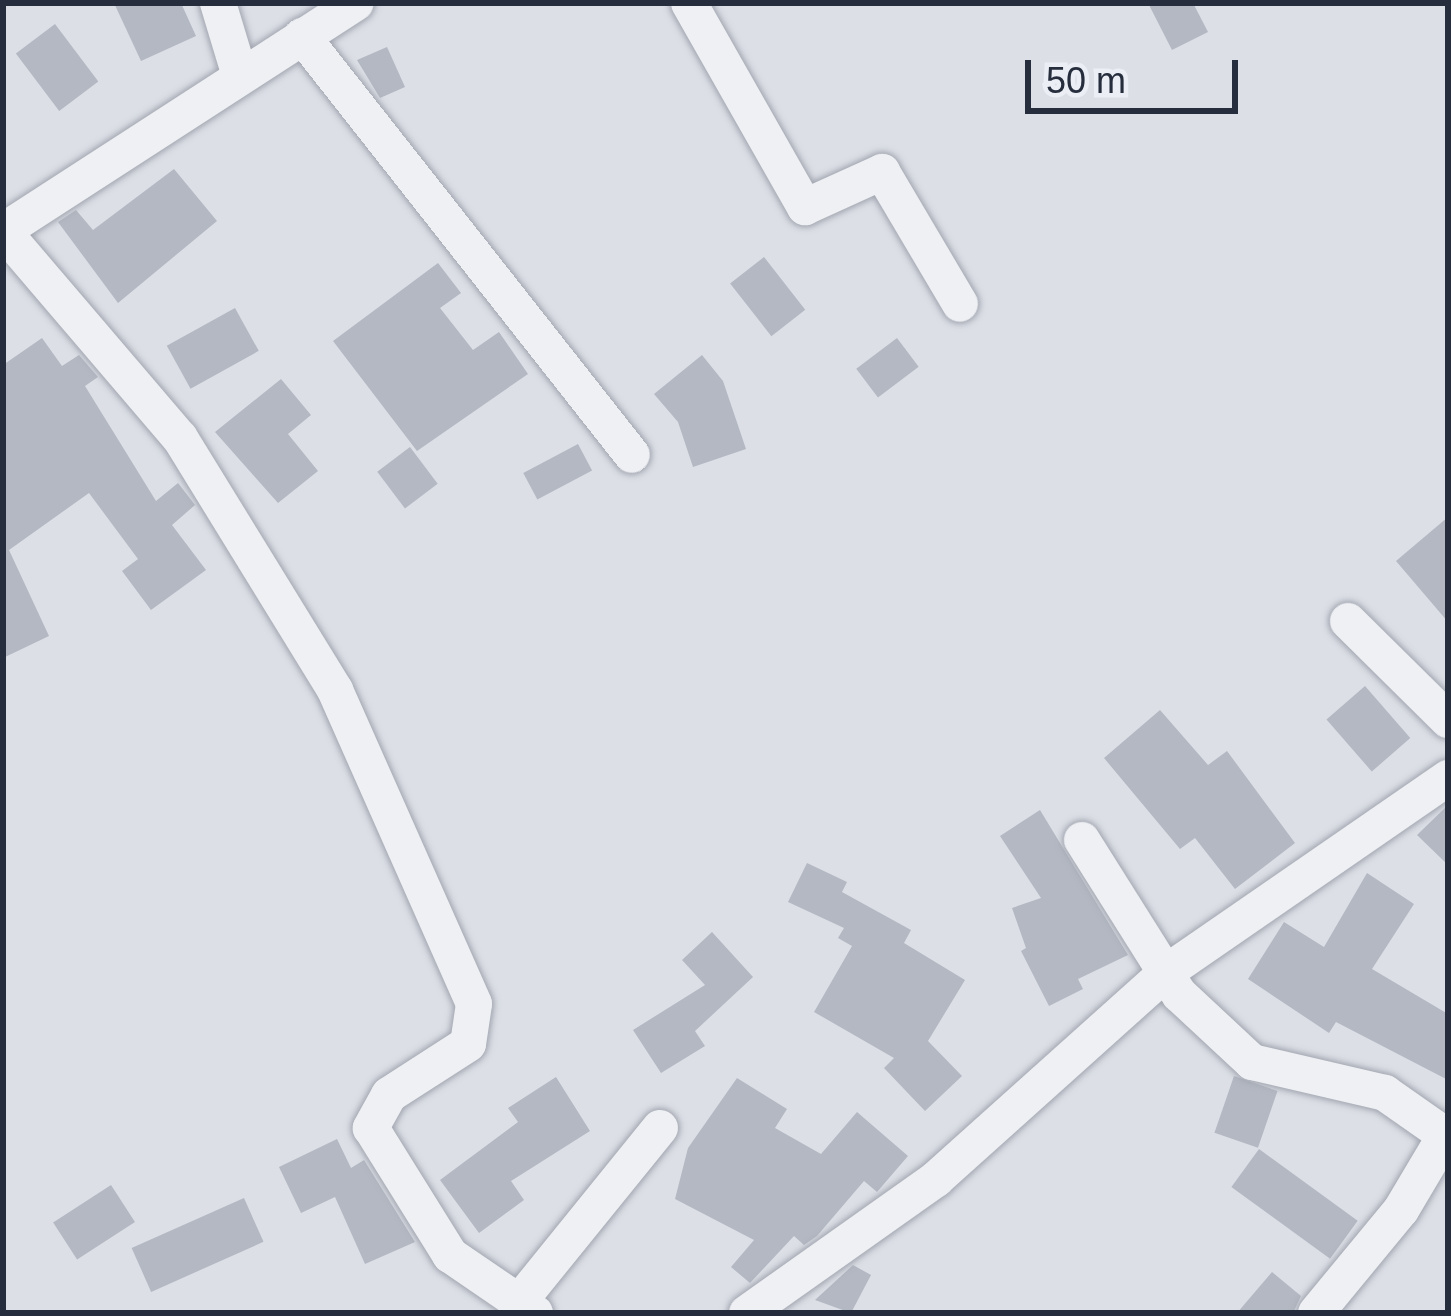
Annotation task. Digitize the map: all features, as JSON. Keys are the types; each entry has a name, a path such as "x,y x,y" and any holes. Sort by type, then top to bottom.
{"street":[{"path":"218,3 240,76"},
{"path":"356,3 3,231 180,438 335,690 473,1004 468,1044 389,1095 370,1128 450,1255 527,1308 660,1128"},
{"path":"689,3 805,207 882,172 960,304"},
{"path":"302,36 632,454"},
{"path":"1348,621 1448,720"},
{"path":"748,1313 935,1179 1168,971 1448,778"},
{"path":"1082,840 1179,994 1252,1062 1355,1082 1447,1133 1401,1210 1316,1313"}],"building":[{"path":"114,3 181,3 196,36 141,61"},
{"path":"1148,3 1193,3 1208,32 1172,50"},
{"path":"55,24 98,82 59,111 16,53"},
{"path":"387,47 405,87 380,98 357,60"},
{"path":"174,169 217,221 118,303 58,222 76,210 93,230"},
{"path":"764,257 805,310 771,336 730,283"},
{"path":"438,263 461,293 440,308 473,350 499,332 528,374 417,451 333,341"},
{"path":"235,308 259,351 191,389 167,346"},
{"path":"42,338 62,366 79,355 98,377 85,386 156,501 178,483 195,505 172,525 206,570 151,610 122,571 138,559 89,493 9,550 49,636 3,658 3,365"},
{"path":"897,338 919,367 878,397 856,369"},
{"path":"702,355 723,381 746,449 693,467 678,422 654,394"},
{"path":"281,379 311,415 288,434 318,471 278,503 215,432"},
{"path":"578,444 592,470 537,500 523,473"},
{"path":"410,447 438,484 405,508 377,472"},
{"path":"1448,517 1448,622 1396,561"},
{"path":"1365,686 1410,738 1372,772 1327,719"},
{"path":"1160,710 1208,765 1227,751 1295,843 1235,889 1195,838 1180,849 1104,758"},
{"path":"1448,805 1448,865 1417,835"},
{"path":"1040,810 1128,955 1078,979 1083,989 1049,1006 1021,951 1026,948 1012,908 1041,898 1000,836"},
{"path":"807,863 847,882 842,892 911,930 904,943 965,980 928,1041 962,1076 925,1111 884,1068 894,1058 814,1012 852,946 838,938 844,928 788,902"},
{"path":"1367,873 1414,904 1372,969 1448,1014 1448,1080 1336,1022 1329,1033 1248,979 1284,922 1324,947"},
{"path":"712,932 753,977 695,1031 705,1046 661,1073 633,1030 705,985 682,960"},
{"path":"1234,1076 1277,1091 1258,1148 1214,1133"},
{"path":"556,1077 590,1131 511,1181 524,1200 479,1233 440,1180 518,1122 508,1108"},
{"path":"737,1078 787,1109 775,1128 821,1154 857,1112 908,1156 877,1192 864,1181 817,1236 804,1245 794,1236 750,1283 731,1267 754,1240 675,1199 688,1148"},
{"path":"337,1139 351,1168 364,1160 415,1242 365,1264 335,1197 301,1213 279,1167"},
{"path":"1259,1149 1358,1221 1330,1259 1231,1187"},
{"path":"111,1185 135,1222 77,1259 53,1223"},
{"path":"244,1198 264,1242 151,1292 132,1248"},
{"path":"853,1265 871,1275 851,1313 815,1300"},
{"path":"1272,1272 1301,1296 1293,1313 1237,1313"}]}
